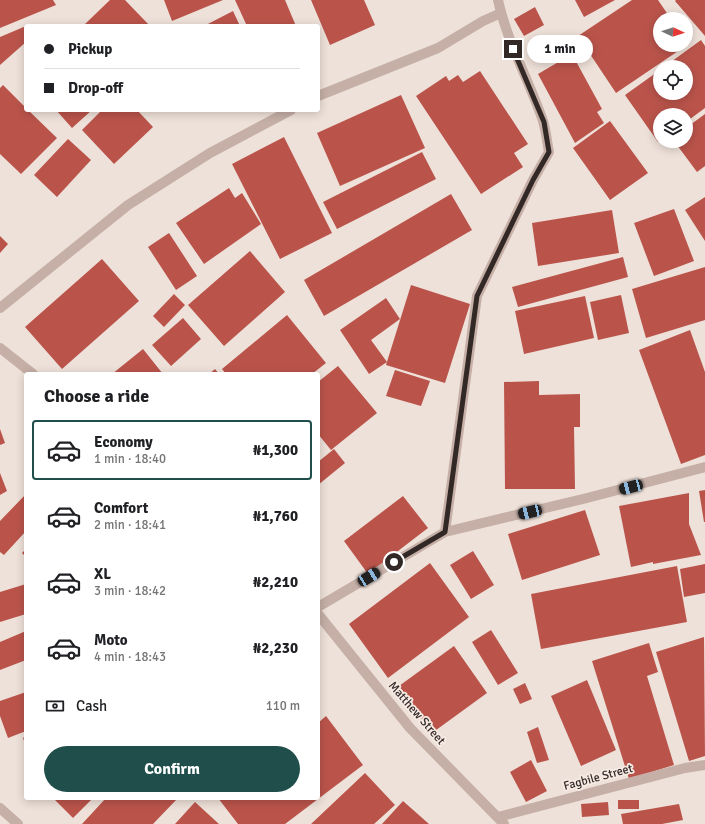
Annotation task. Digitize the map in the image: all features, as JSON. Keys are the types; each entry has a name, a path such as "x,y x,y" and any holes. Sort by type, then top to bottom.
{"street":[{"path":"445,532 477,296 533,180 549,152 544,122 513,49 498,0"},
{"path":"320,95 438,48 483,21 501,13"},
{"path":"0,308 128,205 210,153 287,112"},
{"path":"0,348 30,372"},
{"path":"320,606 445,532 587,498 705,467"},
{"name":"Matthew Street","path":"320,616 410,728 501,820"},
{"name":"Fagbile Street","path":"501,820 685,768 705,765"},
{"path":"0,808 18,824"}],"building":[{"path":"0,0 53,0 56,5 0,28"},
{"path":"110,0 125,0 148,24 85,24"},
{"path":"164,0 223,0 172,21"},
{"path":"235,0 285,0 295,24 246,24"},
{"path":"311,0 364,0 375,25 330,45"},
{"path":"575,0 615,0 584,17"},
{"path":"632,0 658,0 666,12 653,12 653,52 677,52 665,60 653,60 653,68 616,93 578,36"},
{"path":"705,0 705,36 693,22 693,12 684,12 675,1"},
{"path":"535,7 544,25 524,36 514,19"},
{"path":"233,11 239,24 208,24"},
{"path":"24,27 24,44 0,65 0,37"},
{"path":"701,40 705,46 705,108 693,117 693,108 653,108 653,135 625,95 653,75 653,100 693,100 693,60 674,60 685,52 693,52 693,46"},
{"path":"572,54 602,109 597,112 604,123 575,143 538,74"},
{"path":"480,71 528,144 514,153 523,167 481,194 416,96 446,76 449,81 458,75 463,82"},
{"path":"3,85 24,106 24,112 30,112 57,138 21,174 0,154 0,88"},
{"path":"401,95 425,148 340,186 317,133"},
{"path":"58,112 90,112 72,128"},
{"path":"100,112 139,112 153,127 114,164 82,130"},
{"path":"705,114 705,166 697,172 679,148 693,148 693,123"},
{"path":"610,121 648,173 610,200 573,148"},
{"path":"284,137 332,233 280,259 232,164"},
{"path":"68,139 91,160 57,197 34,175"},
{"path":"422,152 436,179 337,229 323,202"},
{"path":"229,188 235,198 242,193 261,224 204,264 176,223"},
{"path":"451,194 472,230 324,316 304,280"},
{"path":"705,197 705,241 685,210"},
{"path":"674,209 694,261 654,276 634,223"},
{"path":"612,210 619,253 538,266 532,223"},
{"path":"169,233 197,276 176,290 148,247"},
{"path":"0,236 8,244 0,253"},
{"path":"250,251 285,292 224,346 188,305"},
{"path":"623,257 628,277 518,307 512,287"},
{"path":"102,259 139,301 62,369 25,327"},
{"path":"705,267 705,320 646,338 632,289"},
{"path":"411,285 470,304 445,383 386,365"},
{"path":"174,294 185,305 164,327 153,316"},
{"path":"621,295 629,333 598,340 590,302"},
{"path":"585,296 594,338 524,354 515,311"},
{"path":"386,298 400,319 371,340 387,362 369,374 340,330"},
{"path":"287,315 326,363 315,372 224,372 222,369"},
{"path":"183,318 201,339 171,366 152,345"},
{"path":"690,330 705,372 705,455 681,464 639,350"},
{"path":"143,349 161,372 114,372"},
{"path":"338,366 377,413 331,450 320,436 320,380"},
{"path":"395,370 430,381 421,406 386,396"},
{"path":"539,381 539,395 580,394 580,427 574,427 575,489 505,489 504,382"},
{"path":"0,429 5,443 0,445"},
{"path":"334,449 345,463 320,483 320,460"},
{"path":"0,473 7,491 0,495"},
{"path":"705,490 705,522 704,522 699,491"},
{"path":"689,493 689,524 701,555 653,564 653,562 631,567 619,506"},
{"path":"24,496 24,533 4,555 0,552 0,521"},
{"path":"403,496 428,528 368,574 344,541"},
{"path":"585,510 600,555 522,580 508,534"},
{"path":"473,551 494,585 471,599 450,565"},
{"path":"430,563 469,617 388,678 349,624"},
{"path":"705,564 705,593 684,597 680,569"},
{"path":"677,566 687,622 541,649 531,594"},
{"path":"24,585 24,615 0,622 0,592"},
{"path":"491,630 518,673 498,685 472,642"},
{"path":"24,632 24,661 0,670 0,642"},
{"path":"704,637 705,756 689,761 656,652"},
{"path":"649,643 658,672 647,676 674,765 629,779 592,661"},
{"path":"454,646 487,693 432,733 399,686"},
{"path":"587,680 616,750 581,766 551,696"},
{"path":"525,683 532,699 520,704 513,689"},
{"path":"24,693 24,732 8,738 0,716 0,701"},
{"path":"326,716 363,765 320,798 320,721"},
{"path":"538,727 549,760 537,763 527,732"},
{"path":"531,760 547,791 526,802 510,772"},
{"path":"365,773 395,805 374,824 311,824"},
{"path":"55,800 91,800 73,818"},
{"path":"104,800 176,800 153,824 82,824"},
{"path":"220,800 317,800 285,824 238,824"},
{"path":"618,800 639,800 639,809 618,809"},
{"path":"403,801 429,824 382,824"},
{"path":"195,802 219,824 175,824"},
{"path":"608,802 609,815 582,817 581,804"},
{"path":"679,804 683,820 662,824 623,824 621,814"}],"route":[{"path":"394,562 445,532 477,296 533,180 549,152 544,122 513,49"}]}
